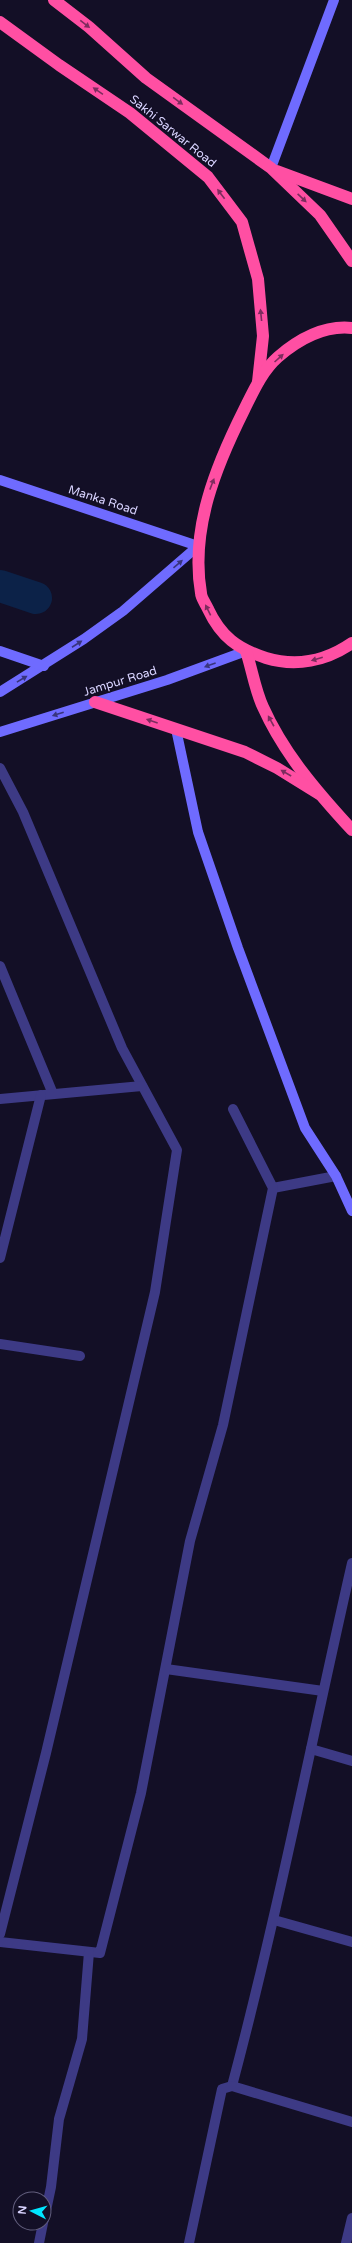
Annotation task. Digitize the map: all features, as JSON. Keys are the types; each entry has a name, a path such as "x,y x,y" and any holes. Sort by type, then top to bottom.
{"highway":[{"name":"Sakhi Sarwar Road","path":"54,0 89,27 146,78 271,168 320,215 352,261"},
{"name":"Sakhi Sarwar Road","path":"0,22 59,65 130,113 208,176 242,222 258,279 263,336 258,382"},
{"path":"271,168 352,199"},
{"path":"352,328 342,327 311,334 278,358 258,382 229,440 208,493 198,546 201,594 216,624 232,642 246,652 283,663 313,661 340,652 352,643"},
{"path":"246,652 263,706 288,752 319,794 352,830"},
{"path":"95,702 245,752 277,768 319,794"}],"street":[{"path":"271,168 334,0"},
{"name":"Manka Road","path":"0,480 198,546"},
{"path":"0,692 44,666 124,611 198,546"},
{"path":"0,651 44,666"},
{"name":"Jampur Road","path":"0,732 167,680 246,652"},
{"path":"176,730 198,832 238,948 305,1128 336,1176 352,1211"},
{"path":"0,768 23,812 122,1048 177,1150 155,1292 46,1753 0,1934"},
{"path":"0,966 53,1094"},
{"path":"0,1099 142,1086"},
{"path":"0,1258 41,1095"},
{"path":"0,1942 100,1953 141,1793 190,1541 223,1425 273,1188 233,1109"},
{"path":"273,1188 336,1176"},
{"path":"0,1344 80,1356"},
{"path":"232,2086 256,1998 274,1920 352,1563"},
{"path":"166,1669 323,1691"},
{"path":"311,1749 352,1761"},
{"path":"274,1920 352,1942"},
{"path":"50,2191 59,2119 82,2039 89,1952"},
{"path":"189,2243 222,2089 232,2086 352,2122"},
{"path":"346,2243 352,2218"},
{"path":"39,2243 41,2231"}],"waterway":[{"path":"0,586 36,598"}]}
